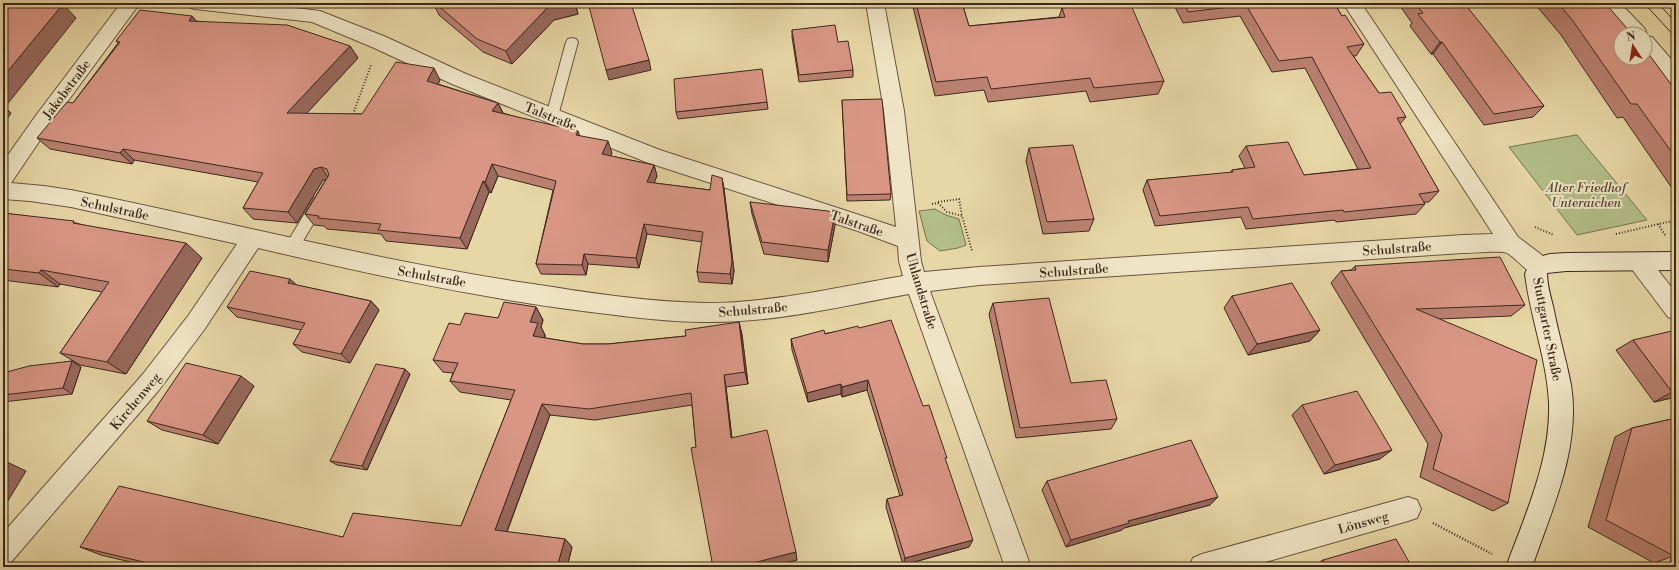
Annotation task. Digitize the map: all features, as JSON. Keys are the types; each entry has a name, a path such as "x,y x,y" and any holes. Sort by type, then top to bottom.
{"street":[{"name":"Jakobstraße","path":"3,178 48,113 131,3"},
{"name":"Talstraße","path":"195,3 320,10 379,42 459,79 653,156 864,224 907,240"},
{"name":"Uhlandstraße","path":"875,3 894,112 907,240 916,283 1018,567"},
{"name":"Stuttgarter Straße","path":"1352,3 1496,219 1510,243 1539,266 1536,274 1537,282 1557,376 1561,403 1561,425 1549,478 1519,567"},
{"path":"1610,3 1631,26"},
{"path":"1653,51 1676,78"},
{"name":"Schulstraße","path":"3,191 22,191 73,199 385,267 492,287 675,311 732,312 782,308 916,283 979,276 1463,244 1510,243"},
{"name":"Kirchenweg","path":"3,552 152,382 196,323 252,238"},
{"path":"1539,266 1550,263 1566,262 1676,261"},
{"path":"1639,262 1676,310"},
{"name":"Lönsweg","path":"1202,567 1408,509"}],"lane":[{"path":"552,116 572,42"},
{"path":"292,247 326,191"}],"path":[{"path":"1667,3 1676,12"},
{"path":"352,118 379,42"},
{"path":"904,208 959,199 962,216 979,276"},
{"path":"938,203 947,212 962,216"},
{"path":"1496,219 1526,223 1555,236"},
{"path":"1612,235 1676,220"},
{"path":"1408,509 1496,557"}],"green space":[{"name":"Alter Friedhof Unteraichen","path":"1577,135 1647,220 1577,235 1509,147"},
{"path":"935,209 946,215 959,219 966,245 940,251 927,241 919,211"}],"building":[{"path":"3,3 63,4 3,77"},
{"path":"435,3 561,3 549,6 506,51 477,39"},
{"path":"588,3 631,3 649,60 606,70"},
{"path":"916,3 962,3 969,26 1065,17 1062,8 1108,3 1130,3 1164,81 1094,88 1090,78 991,89 987,77 936,82"},
{"path":"1184,3 1334,3 1342,16 1345,15 1364,44 1347,47 1379,93 1391,92 1406,117 1397,118 1439,191 1419,194 1425,204 1344,212 1343,210 1253,219 1248,207 1160,216 1147,180 1233,172 1232,170 1255,167 1246,146 1288,142 1304,175 1371,168 1312,57 1279,61 1246,5 1188,12"},
{"path":"1415,3 1464,3 1544,106 1494,114 1442,42 1440,42 1418,14 1423,13"},
{"path":"1558,3 1605,3 1625,26 1613,26 1613,66 1653,66 1653,60 1676,91 1676,158 1637,104 1631,104 1573,21"},
{"path":"140,10 192,16 189,21 287,25 350,46 287,113 362,114 396,62 434,68 427,81 498,103 492,111 578,131 576,135 608,141 602,154 654,165 647,182 710,190 712,175 722,178 732,261 730,274 697,272 703,232 644,224 636,258 584,254 582,265 536,264 556,181 492,164 485,182 483,181 460,238 378,230 381,224 318,218 319,216 305,214 329,175 327,169 321,167 314,169 288,212 243,208 263,173 123,149 120,153 37,138 67,102 73,103 120,42 116,41"},
{"path":"835,25 838,42 848,41 853,70 799,75 792,30"},
{"path":"762,69 767,102 676,112 674,79"},
{"path":"882,99 891,194 847,195 842,100"},
{"path":"1073,145 1094,219 1047,222 1029,148"},
{"path":"750,202 835,213 828,250 762,242"},
{"path":"3,213 74,221 73,223 186,243 107,362 60,353 109,282 41,270 39,273 3,269"},
{"path":"1500,257 1525,305 1416,309 1537,360 1508,503 1433,469 1442,435 1341,271 1356,270 1355,266"},
{"path":"250,271 290,279 288,283 371,301 341,354 293,344 305,323 227,307"},
{"path":"1292,283 1320,330 1257,344 1232,296"},
{"path":"1049,298 1071,383 1106,380 1117,419 1020,428 993,303"},
{"path":"504,302 536,307 530,322 538,323 533,336 583,344 608,344 686,336 685,330 739,322 745,372 724,375 731,438 767,430 796,552 737,567 713,567 691,448 696,447 691,393 589,409 542,404 495,530 565,539 557,567 165,567 80,547 119,486 343,537 353,513 461,526 515,390 450,381 458,363 433,360 449,323 460,325 465,313 498,318"},
{"path":"891,320 923,406 929,405 947,458 945,458 973,540 905,558 887,499 903,495 868,380 842,387 841,384 807,393 791,339 824,330 825,334"},
{"path":"1676,330 1676,392 1672,392 1633,340"},
{"path":"72,361 63,388 3,395 3,373 29,366"},
{"path":"186,363 241,376 203,435 147,421"},
{"path":"376,364 405,369 362,466 330,461"},
{"path":"1357,391 1392,450 1335,465 1302,405"},
{"path":"1676,418 1676,548 1674,556 1606,520 1632,428"},
{"path":"1191,440 1218,497 1128,521 1129,523 1071,540 1047,481"},
{"path":"3,461 7,462 3,469"},
{"path":"1396,539 1412,567 1327,567 1323,560"}],"tram line":[{"path":"1644,3 1676,38"},
{"path":"1658,3 1676,23"}]}
